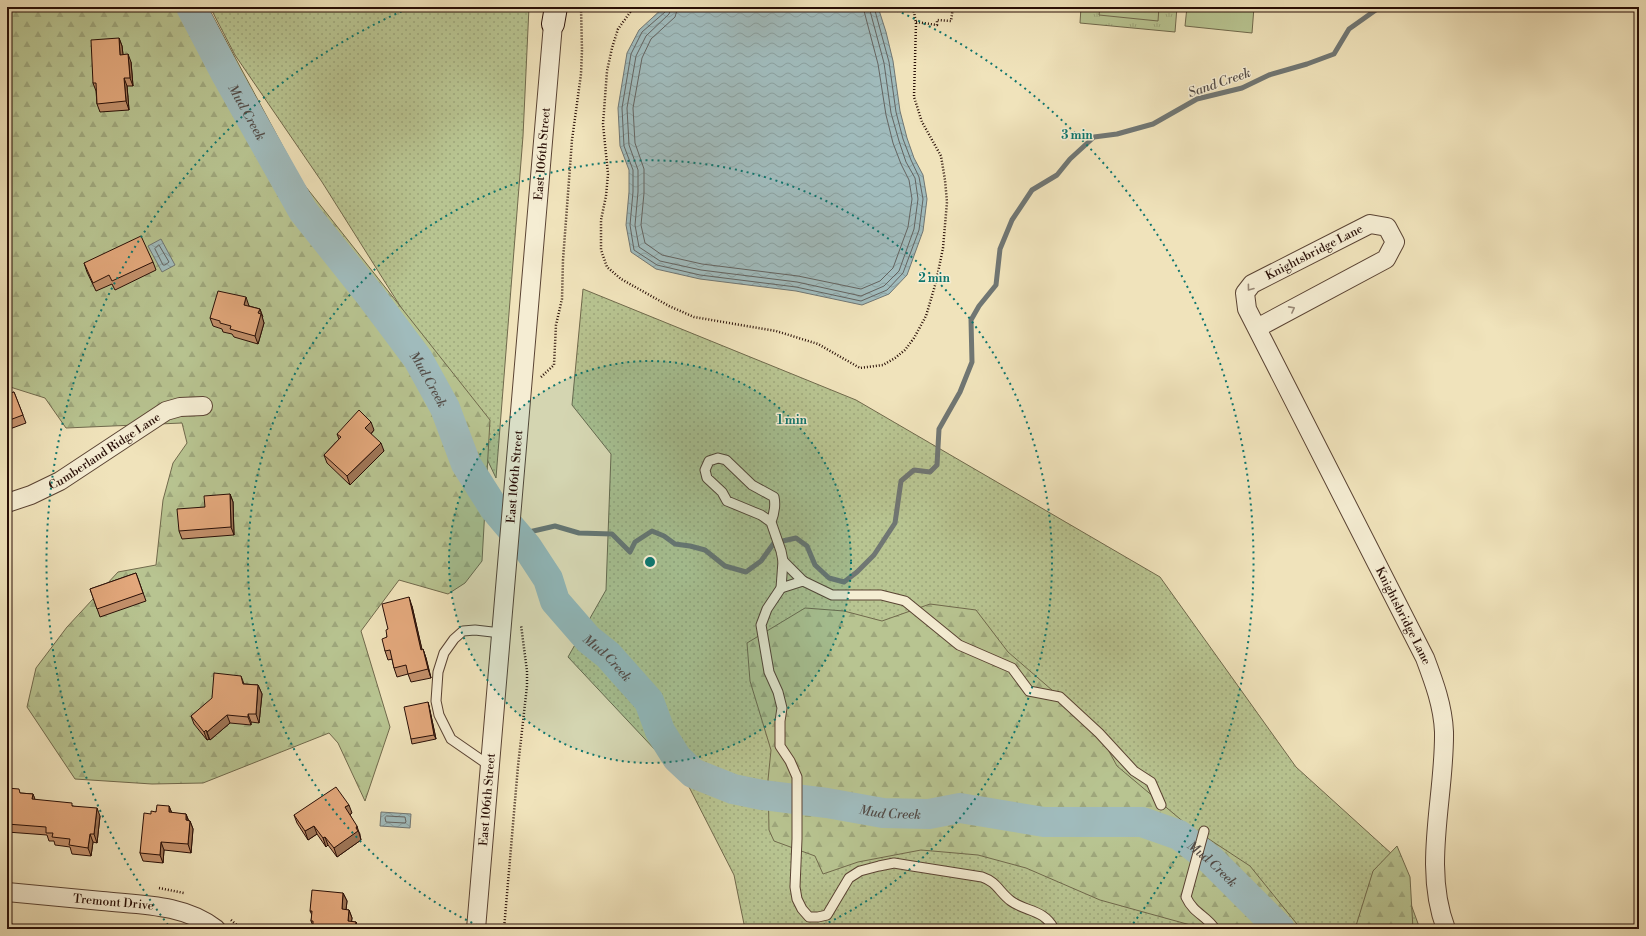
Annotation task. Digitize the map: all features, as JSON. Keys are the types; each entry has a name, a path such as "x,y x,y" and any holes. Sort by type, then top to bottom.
{"street":[{"name":"East 106th Street","path":"476,929 554,13"},
{"name":"Knightsbridge Lane","path":"1257,328 1386,259 1395,242 1387,227 1370,224 1252,284 1246,293 1246,298 1247,309 1425,658 1438,693 1444,730 1443,776 1436,853 1437,899 1446,929"},
{"name":"Cumberland Ridge Lane","path":"7,503 31,495 60,481 166,411 180,407 203,406"},
{"name":"Tremont Drive","path":"7,892 158,906 191,914 216,929"}],"lane":[{"path":"773,526 761,515 727,501 722,492 707,478 705,470 709,461 718,458 726,460 752,485 774,497 775,503 773,526 783,561 781,588 766,608 761,626 769,672 778,692 782,708 780,721 780,746 790,761 797,777 795,887 797,900 802,909 809,917 827,915 849,878 860,871 894,864 991,880 1012,901 1036,911 1048,920 1054,929"},
{"path":"783,561 803,581 832,595 881,595 905,601 959,645 1012,668 1029,691 1060,697 1099,733 1134,771 1151,782 1161,806"},
{"path":"781,588 803,581"},
{"path":"490,766 451,739 439,715 436,701 438,672 444,652 454,639 463,631 475,630 501,633"},
{"path":"1204,831 1186,897 1191,907 1212,924 1215,929"}],"path":[{"path":"538,379 554,365 556,325 562,299 563,260 572,140 581,74 581,7"},
{"path":"634,7 618,29 612,48 608,71 603,124 608,174 600,250 607,267 621,279 668,306 694,317 776,331 818,344 860,368 883,365 905,350 914,338 926,316 936,282 943,248 947,202 945,180 941,156 922,122 914,97 916,22 914,12 910,7"},
{"path":"916,22 937,25 937,20 951,21 953,7"},
{"path":"988,7 1013,9 1013,7"},
{"path":"504,929 518,766 527,686 527,671 520,625"}],"green space":[{"path":"7,7 208,7 302,182 490,420 482,561 465,583 448,594 399,580 361,631 390,727 365,801 338,743 329,733 203,783 152,784 75,779 27,707 36,668 67,627 118,572 156,565 163,500 173,463 187,443 182,423 66,428 45,398 7,386"},
{"path":"210,7 529,7 523,136 496,478 458,398 322,182 235,55"},
{"path":"1081,7 1177,7 1175,32 1080,23"},
{"path":"1100,7 1159,7 1158,21 1099,15"},
{"path":"1187,7 1254,7 1252,33 1185,26"},
{"path":"583,289 856,400 1160,577 1296,767 1393,855 1420,929 745,929 734,875 688,785 568,657 606,590 611,454 572,405"},
{"path":"930,604 976,610 1008,652 1099,733 1117,766 1186,824 1250,866 1301,929 1199,929 1194,926 1100,900 1026,868 978,855 921,850 858,862 823,874 815,856 774,841 769,830 768,780 771,750 750,681 747,643 805,608 844,611 882,621"},
{"path":"1397,846 1410,877 1413,929 1355,929 1373,871"}],"water":[{"path":"664,7 878,7 893,61 900,111 914,158 923,175 927,199 923,231 907,275 889,294 862,305 796,291 700,279 656,269 631,252 626,225 629,170 620,146 618,108 627,53 639,30"},
{"path":"161,239 175,265 162,272 148,246"},
{"path":"381,812 411,814 410,828 380,826"}],"building":[{"path":"119,38 120,55 128,54 130,78 124,78 126,101 97,104 96,83 93,83 91,40"},
{"path":"141,236 153,262 112,281 109,275 93,283 84,263"},
{"path":"218,291 246,297 244,305 260,309 258,313 261,314 255,336 230,329 231,326 210,318"},
{"path":"14,392 23,415 7,421 7,394"},
{"path":"359,410 371,422 365,428 381,443 347,476 324,455 341,437 337,434"},
{"path":"230,494 231,527 179,531 177,509 205,507 204,496"},
{"path":"136,573 143,593 97,609 90,589"},
{"path":"409,597 421,650 423,649 428,669 408,674 406,665 394,668 390,650 385,651 382,639 387,637 386,630 388,629 382,604"},
{"path":"214,673 241,676 243,684 258,685 256,714 248,714 248,717 227,715 207,732 206,730 204,732 191,716 212,698"},
{"path":"428,702 434,735 411,739 404,707"},
{"path":"336,787 349,805 345,807 357,826 356,828 358,831 334,848 325,837 323,838 314,826 305,831 294,815"},
{"path":"7,788 19,789 20,793 33,794 32,799 72,803 72,806 97,808 94,834 90,834 88,848 69,845 70,839 52,837 53,833 46,833 46,827 7,824"},
{"path":"157,805 169,806 169,812 186,814 186,820 190,821 188,844 161,842 160,855 140,853 144,813 151,814 151,811 156,812"},
{"path":"312,890 343,893 342,909 349,910 348,921 356,922 355,929 313,929 313,921 311,921 312,911 310,911"},
{"path":"7,924 12,924 12,929 7,929"}],"waterway":[{"name":"Mud Creek","path":"191,7 227,76 303,211 370,295 418,359 445,408 466,464 494,508 527,547 548,579 555,601 588,639 608,655 649,701 660,731 677,758 693,773 733,789 762,795 827,803 883,813 929,814 960,808 1044,822 1142,822 1179,835 1211,860 1280,929"},
{"name":"Sand Creek","path":"520,539 529,532 555,526 579,533 612,534 630,552 635,542 652,531 664,536 675,544 705,550 725,566 746,572 761,561 774,543 796,538 807,546 815,565 829,578 844,582 857,572 874,555 895,523 901,481 914,470 930,472 937,465 939,429 960,392 972,362 971,320 979,306 996,285 1000,249 1012,220 1032,190 1057,175 1070,159 1094,137 1117,134 1153,124 1197,99 1242,88 1269,75 1307,64 1334,54 1349,29 1380,7"}]}
